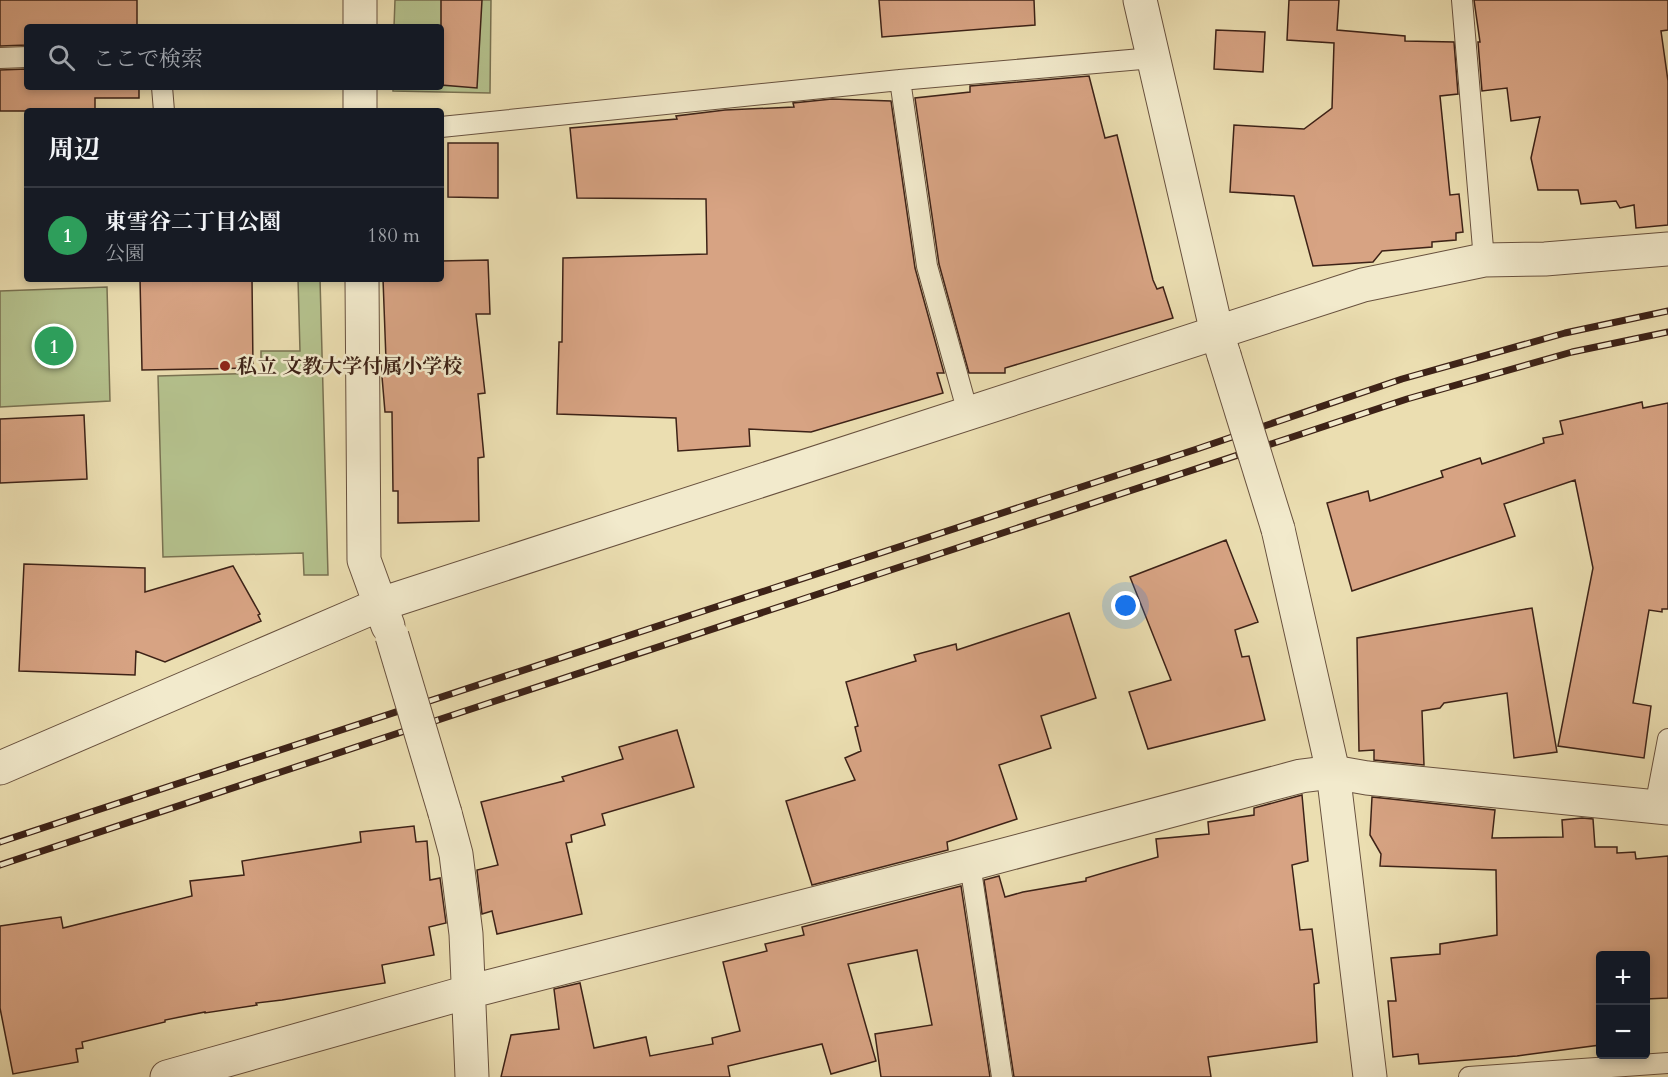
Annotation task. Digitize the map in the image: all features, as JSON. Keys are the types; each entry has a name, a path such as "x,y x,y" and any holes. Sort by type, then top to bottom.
{"street":[{"path":"360,0 360,24"},
{"path":"1140,0 1220,344 1278,529 1333,772 1370,1077"},
{"path":"360,90 360,108"},
{"path":"0,768 381,604 968,413 1220,344 1363,285 1484,260 1545,259 1668,249"},
{"path":"362,282 364,560 392,636 456,854 466,934 472,1077"},
{"path":"166,1077 204,1072 468,992 970,864 1301,776 1333,772 1367,778 1662,807"}],"lane":[{"path":"1462,0 1484,260"},
{"path":"0,58 24,57"},
{"path":"444,127 900,80 1153,58"},
{"path":"900,80 927,266 968,413"},
{"path":"162,90 164,108"},
{"path":"1662,807 1668,739"},
{"path":"970,864 1002,1077"},
{"path":"1469,1077 1668,1063"}],"green space":[{"path":"395,0 491,0 490,93 393,91 444,90 444,24 394,24"},
{"path":"298,282 320,282 328,575 304,575 303,553 163,557 158,376 261,373 261,351 300,351"},
{"path":"107,287 110,401 0,407 0,291"}],"building":[{"path":"0,0 137,0 137,24 24,24 24,45 0,46"},
{"path":"441,0 482,0 477,88 444,85 444,24 441,24"},
{"path":"879,0 1034,0 1035,25 882,37"},
{"path":"1289,0 1339,0 1337,30 1405,36 1405,41 1454,42 1458,94 1440,96 1450,195 1459,194 1463,232 1456,233 1456,240 1432,242 1432,247 1382,251 1373,262 1313,266 1294,196 1230,192 1234,125 1304,129 1332,108 1334,43 1287,40"},
{"path":"1474,0 1668,0 1668,30 1661,31 1668,81 1668,225 1636,228 1634,205 1620,208 1616,201 1581,204 1578,190 1538,190 1531,158 1540,117 1511,121 1507,88 1482,91 1478,42 1480,42"},
{"path":"1216,30 1265,32 1263,72 1214,69"},
{"path":"24,69 24,90 139,90 139,98 95,98 95,108 24,108 24,111 0,111 0,70"},
{"path":"1089,76 1105,138 1117,135 1153,280 1157,289 1163,287 1173,318 1005,368 1005,373 969,373 939,264 915,98 970,92 970,86"},
{"path":"832,99 891,101 915,268 944,373 937,373 943,393 811,432 749,429 750,446 678,451 676,418 557,414 559,342 562,342 563,258 707,254 706,199 577,198 570,128 677,119 676,116 725,110 794,107 793,103"},
{"path":"448,143 498,143 498,198 448,197"},
{"path":"488,260 490,314 476,314 485,393 478,394 484,457 478,458 479,521 398,523 398,491 393,491 392,412 385,412 381,365 381,361 386,360 383,282 444,282 444,261"},
{"path":"140,282 252,282 253,368 142,370"},
{"path":"1642,402 1643,408 1668,403 1668,609 1662,609 1662,612 1649,610 1633,703 1651,706 1644,758 1558,746 1593,568 1575,480 1504,504 1515,536 1352,591 1327,503 1368,491 1370,501 1443,477 1441,471 1480,458 1482,464 1544,443 1543,438 1563,434 1560,421"},
{"path":"84,415 87,479 0,483 0,419"},
{"path":"1226,540 1258,622 1235,630 1242,657 1249,656 1265,720 1148,749 1129,692 1171,680 1130,577"},
{"path":"24,564 145,568 145,592 233,566 260,614 258,615 261,621 165,662 136,651 135,675 19,671"},
{"path":"1532,608 1557,752 1514,758 1507,693 1444,703 1440,708 1422,711 1424,765 1374,760 1374,750 1359,751 1357,638"},
{"path":"1069,613 1096,698 1041,716 1051,748 999,765 1017,819 947,842 948,850 812,885 786,801 855,780 845,758 861,751 855,727 858,726 846,682 916,661 914,655 956,644 957,650"},
{"path":"677,730 694,787 602,814 605,825 571,835 572,842 566,843 582,914 497,934 492,911 482,914 477,870 498,865 481,802 564,781 562,777 623,759 619,747"},
{"path":"1302,795 1308,861 1292,865 1300,930 1312,929 1319,983 1314,984 1317,1042 1208,1057 1211,1077 1014,1077 984,880 999,876 1005,897 1086,881 1086,878 1158,857 1156,839 1209,834 1208,822 1254,815 1254,808"},
{"path":"1372,797 1495,810 1492,838 1563,837 1562,820 1593,819 1595,847 1617,847 1617,853 1635,852 1636,859 1668,856 1668,998 1650,999 1650,951 1596,951 1596,1046 1517,1056 1419,1064 1418,1054 1393,1057 1388,1001 1396,1001 1391,958 1440,954 1440,944 1497,935 1496,870 1380,866 1381,854 1370,835"},
{"path":"414,826 416,842 427,841 430,880 440,878 446,923 429,927 434,955 382,965 385,983 165,1020 165,1022 82,1042 83,1048 76,1049 78,1062 13,1074 0,1008 0,926 61,917 63,928 192,896 190,881 244,875 242,861 361,842 360,832"},
{"path":"961,886 990,1077 881,1077 875,1034 932,1025 917,950 848,964 876,1061 831,1074 822,1044 728,1066 730,1077 501,1077 511,1035 559,1029 554,989 580,983 594,1048 646,1037 650,1056 713,1044 712,1038 740,1031 723,962 767,951 765,944 804,935 802,927"}],"railway":[{"path":"0,842 1197,449 1402,379 1565,333 1668,311"},
{"path":"0,865 1407,399 1572,352 1668,332"}],"place":[{"name":"東雪谷二丁目公園","path":"54,346"},
{"name":"私立 文教大学付属小学校","path":"225,366"}]}
